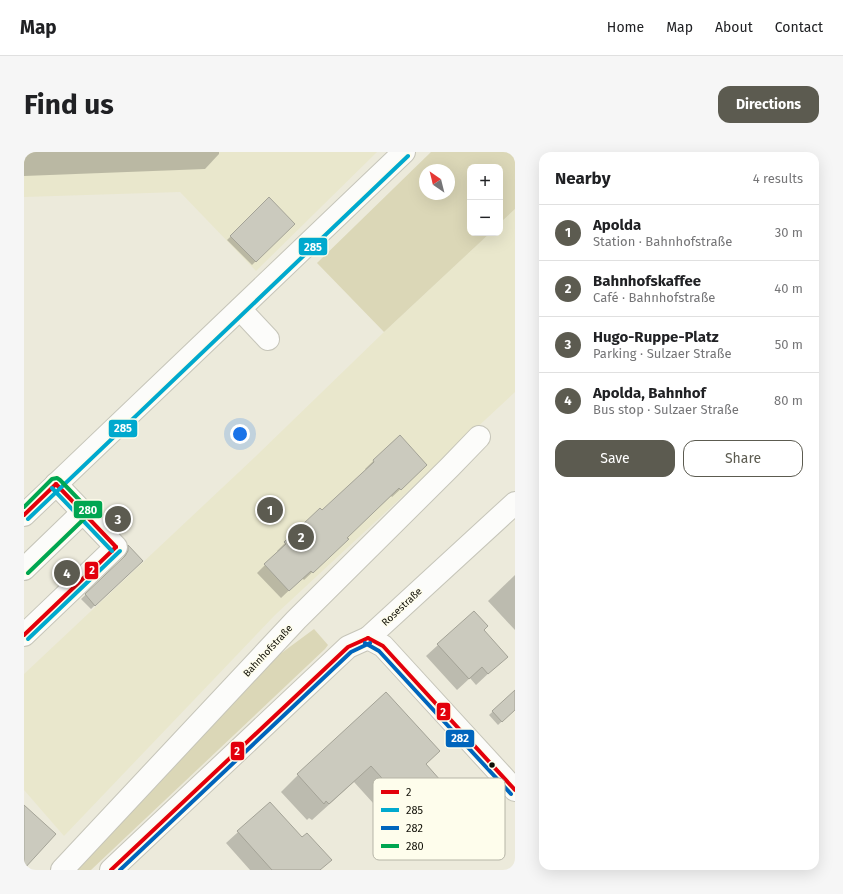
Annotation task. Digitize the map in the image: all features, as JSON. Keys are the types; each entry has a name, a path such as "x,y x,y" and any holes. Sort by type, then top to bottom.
{"main road":[{"path":"24,515 404,152"},
{"path":"240,309 268,339"},
{"name":"Bahnhofstraße","path":"62,870 296,620 450,467 479,436"},
{"path":"24,635 116,547 56,484"},
{"name":"Rosestraße","path":"111,870 348,648 368,638 515,503"},
{"path":"24,569 83,512"},
{"path":"368,638 383,646 504,778"},
{"path":"505,779 515,790"}],"shaded area":[{"path":"24,152 377,152 256,271 180,192 24,197"},
{"path":"431,152 515,152 515,209 503,220 503,164 467,164 467,236 487,236 384,332 317,263"},
{"path":"515,209 515,392 275,615 64,836 24,790 24,674 487,236 503,236 503,220"},
{"path":"314,629 328,645 325,649 91,870 70,870 268,663"}],"building":[{"path":"269,197 295,224 256,262 230,236"},
{"path":"400,435 427,465 401,490 399,488 313,573 311,571 289,591 264,564 286,544 284,542 320,508 322,510 374,462 373,460"},
{"path":"128,545 143,561 95,606 85,594 125,556 128,551"},
{"path":"474,611 488,626 484,630 508,657 488,674 482,667 469,679 437,644"},
{"path":"515,690 515,710 502,722 492,711"},
{"path":"386,692 440,751 426,764 438,778 382,778 371,766 329,804 326,801 324,804 297,774"},
{"path":"270,802 302,837 307,833 332,860 320,870 272,870 237,831"},
{"path":"24,805 56,834 24,869"}],"transit line":[{"name":"285","path":"28,519 408,156"},
{"name":"280","path":"24,507 52,479 57,478 87,508 89,512 87,516 28,573"},
{"name":"2","path":"56,484 116,547"},
{"name":"2","path":"24,515 56,484"},
{"name":"285","path":"52,488 112,551"},
{"name":"2","path":"24,635 116,547"},
{"name":"285","path":"28,639 120,551"},
{"name":"2","path":"368,638 383,646 504,778"},
{"name":"2","path":"111,870 348,647 368,638"},
{"name":"282","path":"365,643 379,651 496,778"},
{"name":"282","path":"120,870 351,652 370,643"},
{"name":"2","path":"505,779 515,790"},
{"name":"282","path":"505,788 511,794"}],"place":[{"name":"Apolda","path":"270,510"},
{"name":"Hugo-Ruppe-Platz","path":"118,519"},
{"name":"Bahnhofskaffee","path":"301,537"},
{"name":"Apolda, Bahnhof","path":"67,573"}]}
